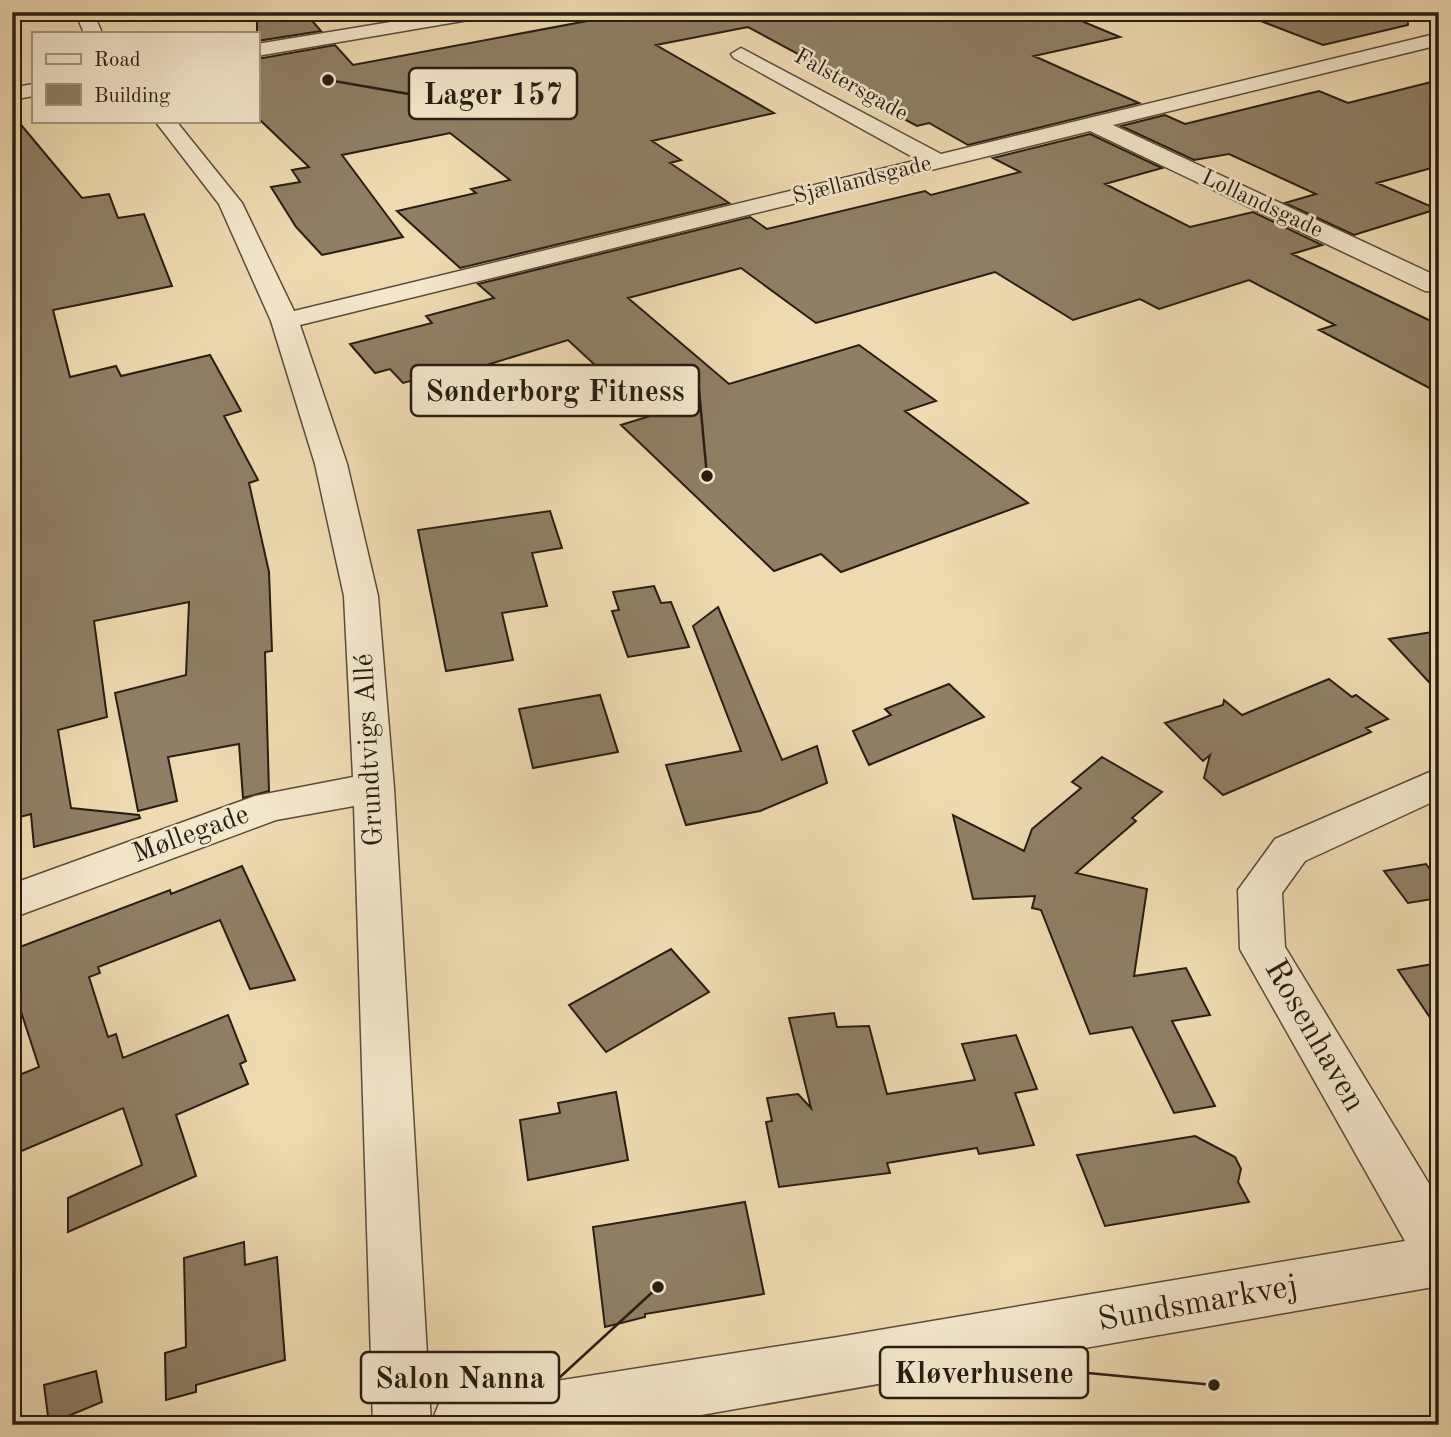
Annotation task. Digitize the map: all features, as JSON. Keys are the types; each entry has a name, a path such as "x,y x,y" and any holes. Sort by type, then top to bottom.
{"street":[{"path":"259,53 486,12"},
{"path":"259,53 363,34"},
{"name":"Sjællandsgade","path":"285,321 471,278 1439,39"},
{"name":"Falstersgade","path":"741,54 937,161"},
{"path":"12,99 32,95"},
{"name":"Grundtvigs Allé","path":"166,122 230,203 285,321 331,464 361,596 374,788 402,1425"},
{"name":"Lollandsgade","path":"1091,123 1434,285"},
{"name":"Rosenhaven","path":"1439,782 1290,850 1259,890 1263,950 1439,1250"},
{"name":"Møllegade","path":"12,901 270,806 374,788"},
{"name":"Sundsmarkvej","path":"460,1425 838,1365 1439,1261"}],"building":[{"path":"635,12 1060,12 1120,37 1034,56 1139,103 968,145 929,123 917,126 868,100 878,97 748,27 656,45 774,113 652,141 681,160 670,163 729,203 460,268 397,211 476,193 471,189 510,180 450,133 342,155 403,237 322,255 296,227 271,187 300,182 292,170 309,167 259,119 259,59 335,45 353,65"},
{"path":"1246,12 1407,12 1408,25 1323,45 1245,15"},
{"path":"283,16 287,20 309,17 321,31 259,41 257,19"},
{"path":"1439,80 1439,166 1377,183 1437,209 1354,235 1285,203 1316,194 1229,154 1194,160 1121,126 1165,115 1185,124 1319,91 1348,103"},
{"path":"12,114 82,198 109,194 118,218 144,214 172,286 53,310 70,377 116,366 121,376 210,355 241,411 224,416 258,480 249,483 269,572 272,651 265,652 269,791 243,798 239,744 168,757 177,801 138,811 115,693 186,675 189,602 94,621 107,717 58,730 71,808 139,815 140,818 34,847 31,814 12,819"},
{"path":"1090,134 1162,168 1105,184 1190,227 1253,212 1322,245 1292,254 1439,325 1439,393 1319,330 1335,325 1249,280 1159,309 1140,299 1073,320 995,272 816,323 741,268 628,298 729,384 859,345 936,401 905,411 1028,503 841,572 821,554 774,571 621,425 650,416 568,340 467,371 463,367 403,383 390,369 375,373 350,344 432,323 426,316 494,298 478,284 750,217 767,229 925,191 931,195 1020,172 993,158"},
{"path":"550,511 562,548 532,553 547,606 502,613 513,660 446,671 418,530"},
{"path":"654,586 661,603 671,602 689,647 628,657 612,611 619,610 613,592"},
{"path":"718,607 782,760 817,746 827,783 760,811 686,825 666,765 741,751 693,626"},
{"path":"1439,631 1439,693 1389,639"},
{"path":"1329,679 1388,719 1366,728 1371,732 1223,795 1204,778 1210,755 1203,761 1165,723 1223,705 1224,700 1242,715"},
{"path":"949,684 984,717 869,765 853,731 891,715 885,709"},
{"path":"600,695 618,752 533,768 519,709"},
{"path":"1102,757 1162,792 1132,818 1136,821 1076,873 1147,889 1134,976 1186,968 1210,1015 1172,1021 1215,1106 1174,1113 1132,1027 1090,1034 1041,910 1032,908 1035,896 973,899 953,815 1024,851 1032,829 1081,788 1072,782"},
{"path":"1426,864 1429,868 1439,866 1439,898 1408,903 1384,871"},
{"path":"242,866 295,980 250,989 220,920 98,967 100,973 89,977 108,1037 116,1034 123,1058 228,1015 246,1061 240,1064 248,1084 176,1115 196,1176 68,1232 68,1198 142,1165 123,1108 12,1155 12,1078 39,1067 12,984 12,950 170,890 171,894"},
{"path":"671,949 709,992 606,1052 569,1005"},
{"path":"1439,963 1439,1031 1398,970"},
{"path":"834,1013 837,1027 869,1026 887,1094 975,1080 962,1044 1016,1035 1037,1089 1015,1093 1034,1145 979,1154 977,1148 887,1163 890,1173 779,1187 766,1122 772,1121 767,1098 798,1094 811,1108 789,1018"},
{"path":"616,1092 628,1160 528,1180 520,1120 560,1113 558,1103"},
{"path":"1195,1136 1235,1157 1241,1169 1238,1182 1249,1202 1105,1226 1077,1155"},
{"path":"745,1202 764,1294 645,1314 645,1317 605,1327 593,1227"},
{"path":"244,1242 245,1265 277,1257 285,1360 196,1385 196,1392 166,1400 165,1353 186,1347 184,1258"},
{"path":"96,1371 102,1402 49,1424 44,1385"}],"place":[{"name":"Lager 157","path":"328,80"},
{"name":"Sønderborg Fitness","path":"707,476"},
{"name":"Salon Nanna","path":"658,1287"},
{"name":"Kløverhusene","path":"1214,1385"}]}
